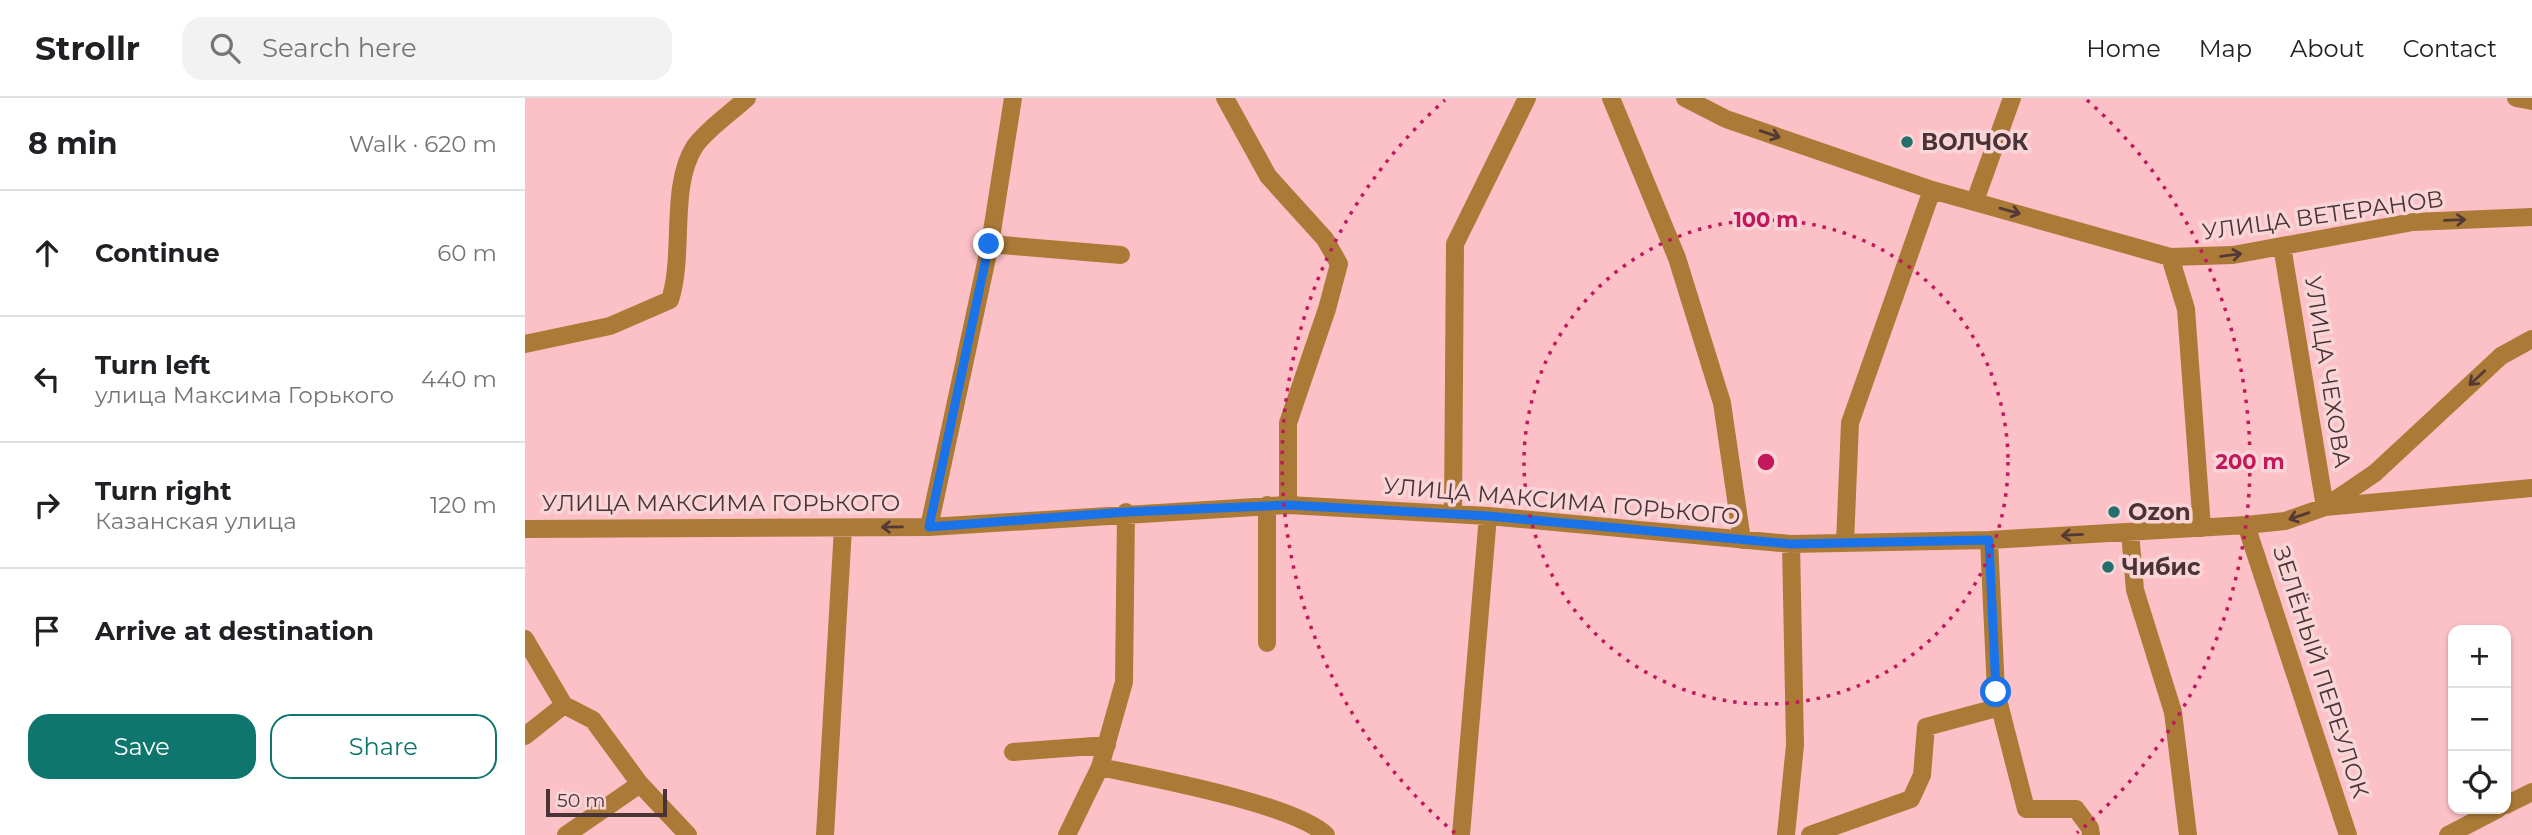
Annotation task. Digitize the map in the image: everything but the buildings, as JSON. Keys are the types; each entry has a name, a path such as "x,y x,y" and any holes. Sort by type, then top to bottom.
{"street":[{"path":"525,344 610,326 670,300 677,276 683,177 696,146 747,98"},
{"path":"929,527 989,244 1013,98"},
{"path":"1225,98 1268,176 1325,239 1339,264 1288,423 1288,505"},
{"path":"1453,514 1454,243 1527,98"},
{"path":"1611,98 1677,258 1722,403 1742,540"},
{"name":"УЛИЦА ВЕТЕРАНОВ","path":"1685,98 1726,119 1932,190 2170,257 2233,255 2413,222 2532,217"},
{"path":"1724,98 1726,119"},
{"path":"1975,201 2012,98"},
{"path":"2515,98 2532,101"},
{"path":"1845,543 1850,423 1932,190"},
{"path":"989,244 1121,255"},
{"name":"УЛИЦА ЧЕХОВА","path":"2282,246 2325,507"},
{"path":"2170,257 2186,309 2202,528"},
{"name":"УЛИЦА МАКСИМА ГОРЬКОГО","path":"525,529 929,527 1126,512 1267,505 1488,516 1791,544 1989,540 2246,525 2285,521 2325,507 2375,473 2501,356 2532,339"},
{"path":"2325,507 2532,488"},
{"path":"1267,505 1267,643"},
{"path":"1067,835 1100,767 1124,682 1126,512"},
{"path":"1461,835 1488,516"},
{"name":"ЗЕЛЁНЫЙ ПЕРЕУЛОК","path":"2246,525 2348,835"},
{"path":"825,835 843,528"},
{"path":"2130,532 2134,590 2173,712 2188,835"},
{"path":"1989,540 1996,692 2026,809 2076,809 2090,828 2091,835"},
{"path":"1786,835 1795,745 1791,544"},
{"path":"525,639 564,705 593,720 640,784 688,835"},
{"path":"525,736 564,705"},
{"path":"1810,835 1911,800 1922,775 1926,727 2000,707"},
{"path":"1013,752 1107,745"},
{"path":"1100,767 1211,792 1299,818 1326,835"},
{"path":"566,835 640,784"},
{"path":"2511,802 2532,792"},
{"path":"2448,835 2488,814"}],"place":[{"name":"ВОЛЧОК","path":"1907,142"},
{"name":"Ozon","path":"2114,512"},
{"name":"Чибис","path":"2108,567"}],"route":[{"path":"989,244 929,527 1126,512 1288,505 1488,516 1791,544 1989,540 1996,692"}]}
